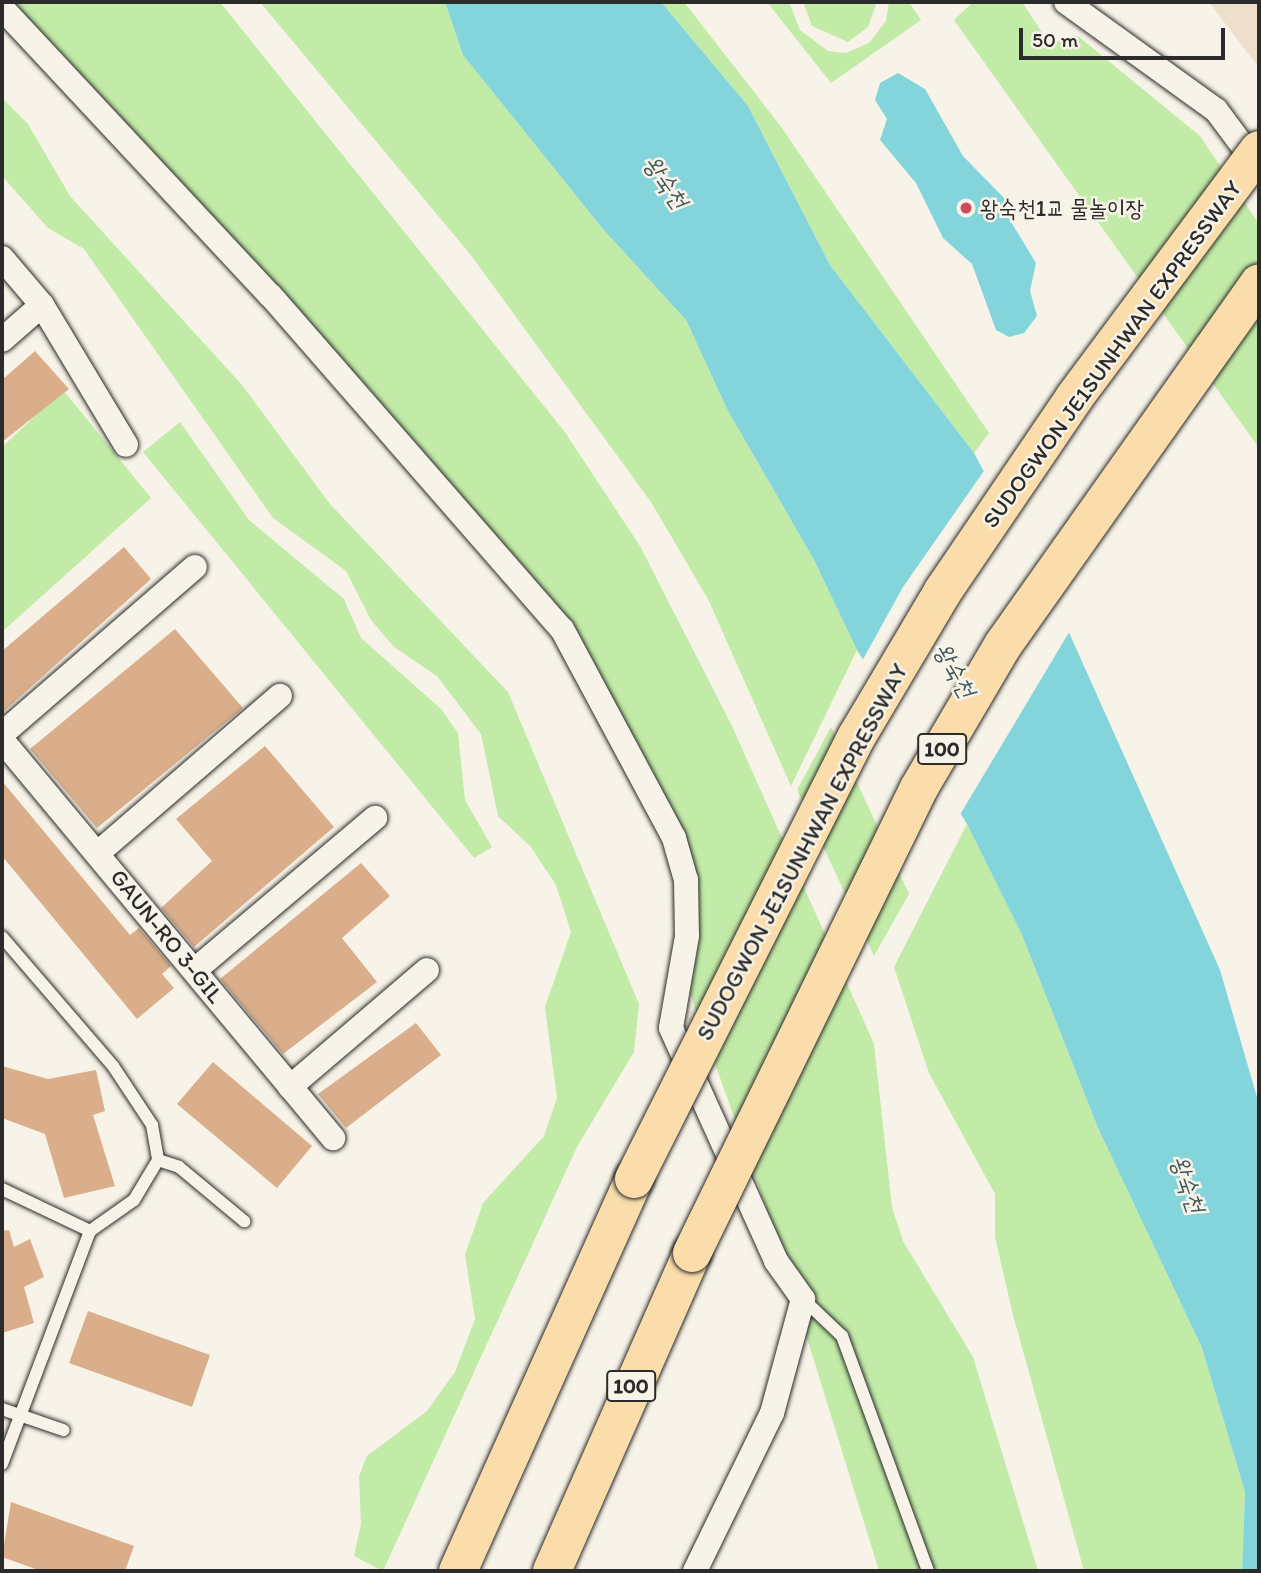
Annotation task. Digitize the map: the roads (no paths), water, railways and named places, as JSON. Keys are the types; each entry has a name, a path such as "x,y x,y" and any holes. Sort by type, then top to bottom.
{"highway":[{"name":"SUDOGWON JE1SUNHWAN EXPRESSWAY","path":"458,1571 635,1179 857,736 943,591 1074,398 1259,150"},
{"name":"100","path":"552,1571 692,1253 919,788 1003,645 1259,284"}],"street":[{"path":"1066,2 1216,110 1259,168"},
{"path":"2,8 271,296 562,629 674,838 686,880 687,936 671,1028 776,1261 803,1299 772,1413 695,1571"},
{"path":"2,258 42,305 126,445"},
{"path":"2,341 42,305"},
{"path":"3,737 195,566"},
{"path":"99,852 280,696"},
{"name":"GAUN-RO 3-GIL","path":"3,737 333,1138"},
{"path":"195,970 375,818"},
{"path":"290,1087 427,971"}],"lane":[{"path":"2,937 113,1066 152,1125 158,1160 134,1200 90,1231 2,1464"},
{"path":"158,1160 178,1167 244,1221"},
{"path":"2,1189 90,1231"},
{"path":"803,1299 842,1336 928,1571"},
{"path":"2,1409 63,1430"}],"water":[{"name":"왕숙천","path":"445,2 661,2 748,106 830,265 974,453 1067,628 1220,970 1259,1104 1259,1571 1242,1571 1245,1492 1202,1348 1098,1128 1022,935 967,824 857,650 814,560 727,409 686,320 602,228 463,55"},
{"name":"왕숙천1교 물놀이장","path":"898,73 925,89 963,156 1004,198 1005,212 1036,263 1030,291 1037,316 1024,333 1009,337 996,330 972,264 943,238 916,183 880,140 887,119 875,100 880,83"}],"place":[{"name":"왕숙천1교 물놀이장","path":"966,208"}]}
